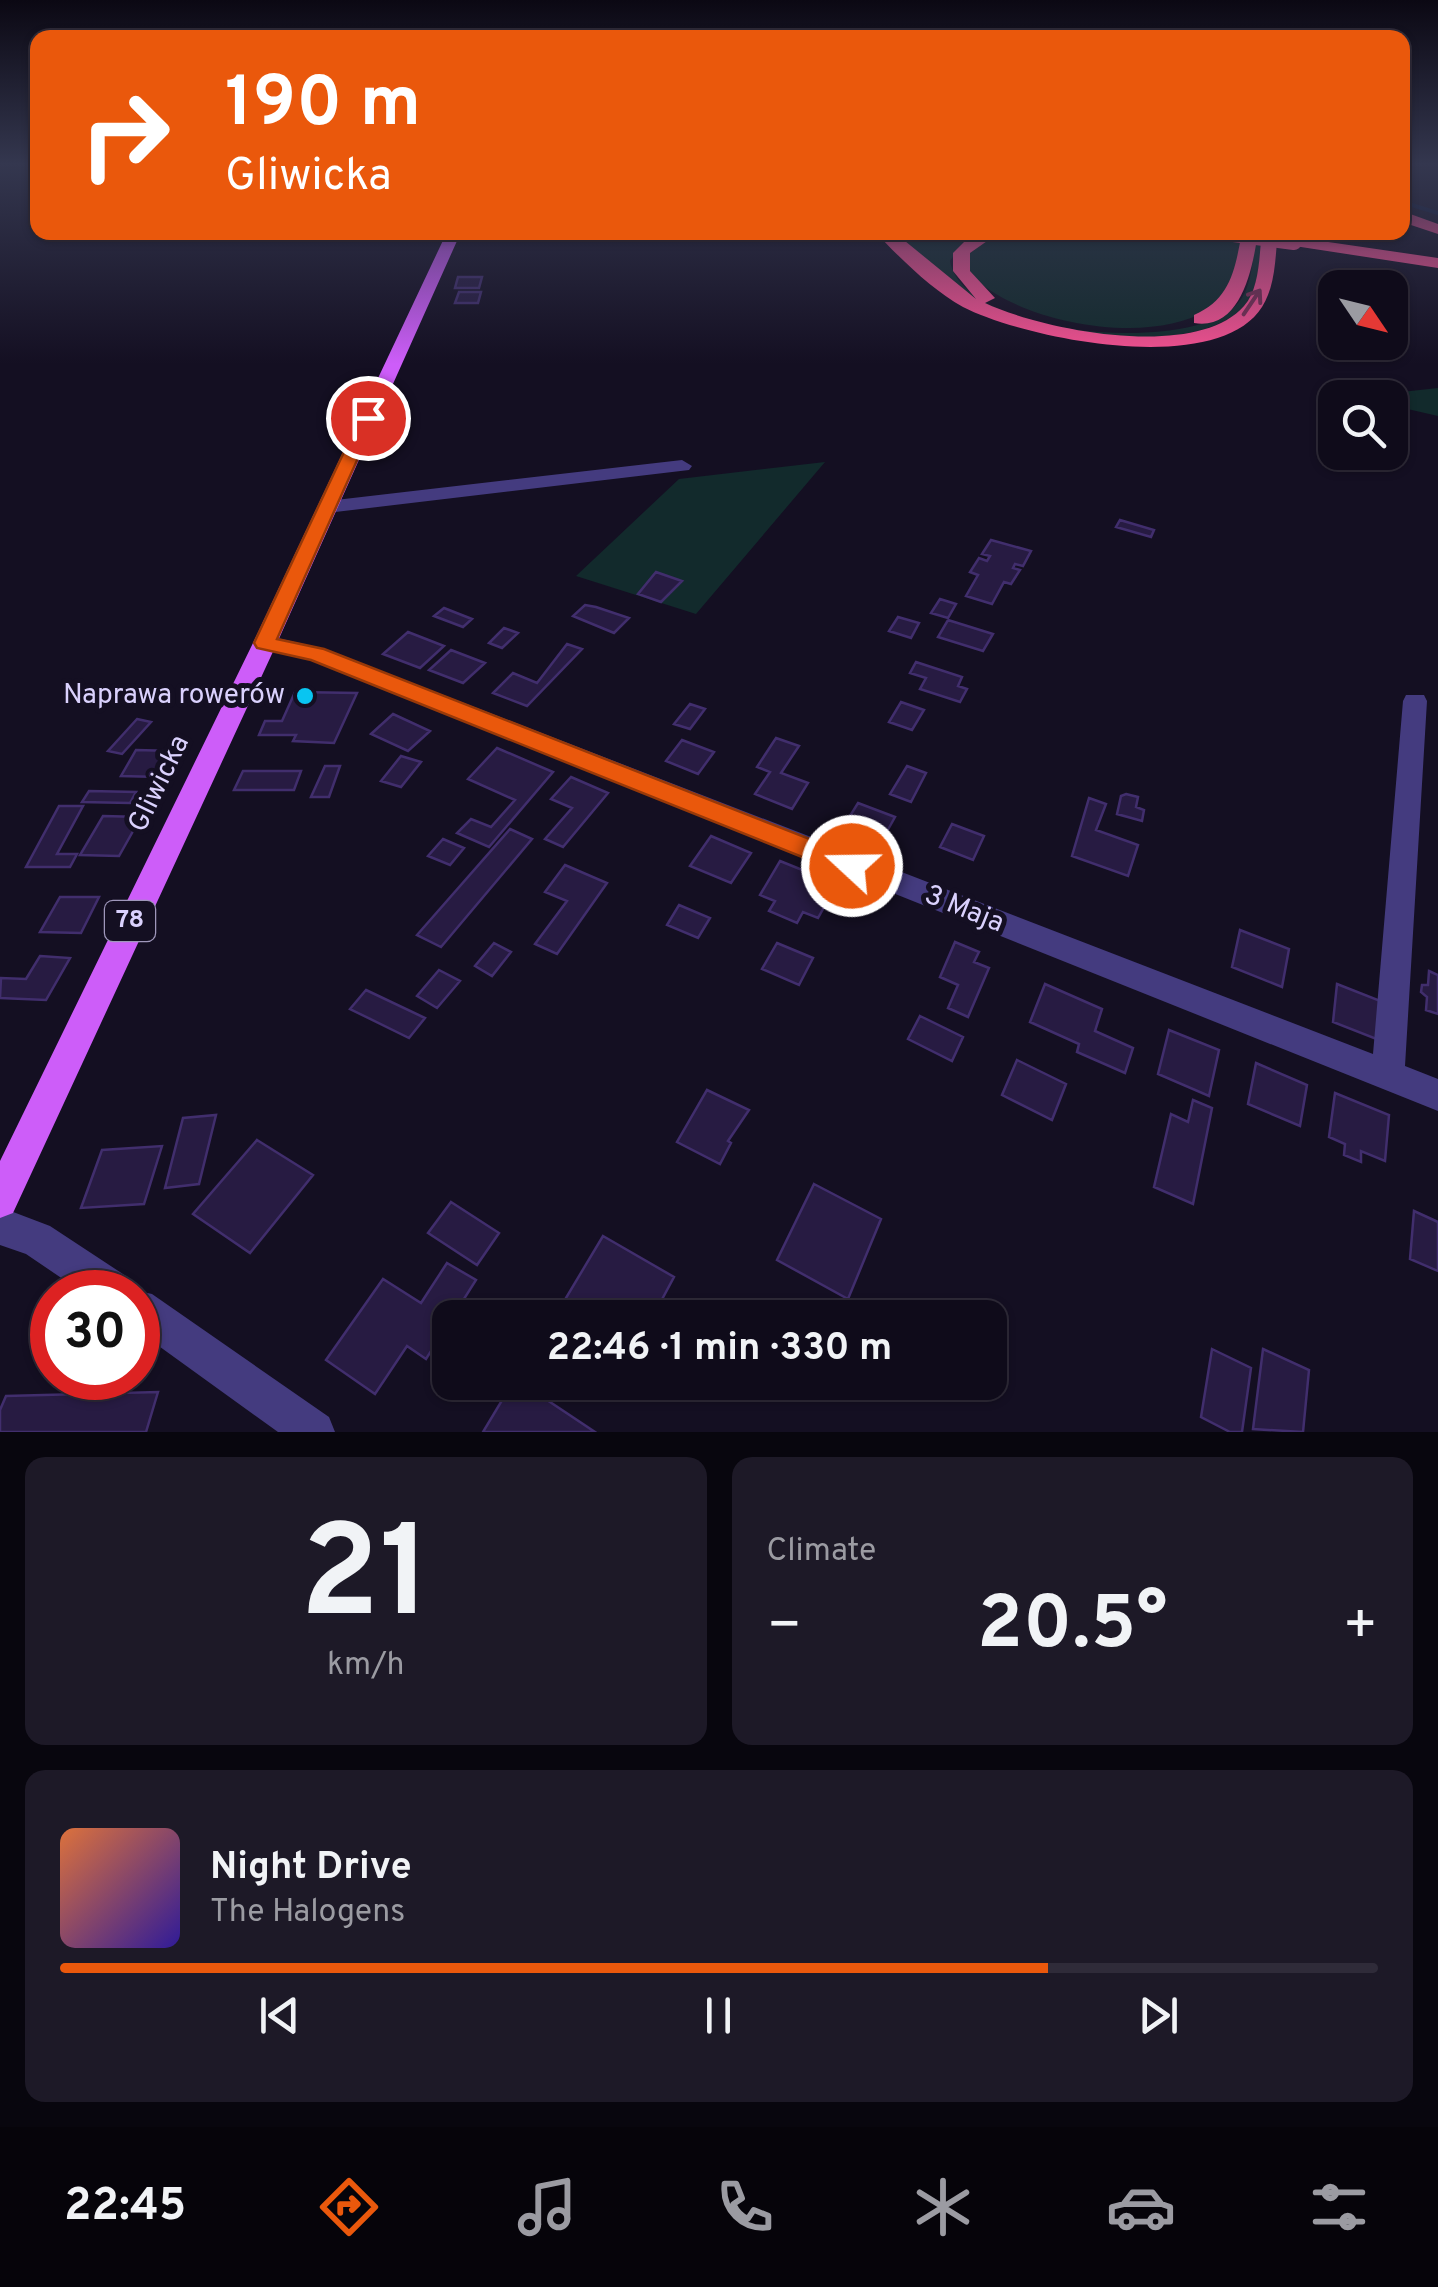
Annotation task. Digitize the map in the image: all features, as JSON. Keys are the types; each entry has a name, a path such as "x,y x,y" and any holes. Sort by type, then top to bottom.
{"highway":[{"path":"892,240 948,288 994,315 1059,334 1134,340 1207,333 1232,324 1249,312 1260,293 1269,240"},
{"path":"977,240 966,246 959,258 959,271 969,286 986,298 1008,309 1065,324 1133,330 1188,324 1226,306 1238,290 1248,240"},
{"path":"1314,240 1438,263"},
{"path":"1326,240 1438,252"}],"main road":[{"name":"Gliwicka","path":"0,1200 450,240"}],"street":[{"path":"327,507 682,466"},
{"name":"3 Maja","path":"264,643 316,654 1438,1095"},
{"path":"1388,1076 1415,702"},
{"path":"0,1226 37,1239 82,1270"},
{"path":"160,1324 314,1432"}],"green space":[{"path":"899,240 967,240 950,261 964,287 994,307 1035,322 1131,333 1176,329 1213,320 1238,303 1246,291 1255,245 1262,246 1255,284 1245,305 1223,322 1156,337 1116,337 1039,325 1006,315 958,287"},
{"path":"984,241 1241,243 1231,280 1207,310 1182,321 1118,328 1048,316 989,290 969,272 969,254"},
{"path":"1438,388 1438,416 1408,409 1408,391"},
{"path":"825,462 696,614 576,576 679,479"}],"building":[{"path":"458,277 482,277 479,288 455,288"},
{"path":"459,292 481,292 478,303 455,303"},
{"path":"1120,520 1154,530 1151,537 1116,527"},
{"path":"991,540 1031,551 1023,566 1015,564 1013,568 1020,570 1011,584 1004,582 992,604 966,596 978,575 970,572 979,558 987,561 990,556 982,554"},
{"path":"656,572 682,581 661,602 638,594"},
{"path":"940,599 956,604 948,618 931,613"},
{"path":"585,605 629,618 614,633 573,616"},
{"path":"444,608 472,619 463,627 434,616"},
{"path":"898,617 919,623 911,638 889,631"},
{"path":"948,620 993,634 983,651 938,637"},
{"path":"504,628 518,633 502,648 489,643"},
{"path":"408,632 444,646 420,668 383,654"},
{"path":"567,644 582,649 527,706 493,693 513,673 537,683"},
{"path":"451,650 485,663 463,683 429,670"},
{"path":"916,662 962,677 958,686 967,689 960,702 920,689 926,678 910,673"},
{"path":"295,692 357,693 334,743 293,741 296,735 259,735 265,721 282,721"},
{"path":"901,702 924,710 912,730 889,722"},
{"path":"690,704 705,709 690,729 674,724"},
{"path":"393,714 430,731 408,751 371,734"},
{"path":"137,719 151,722 122,754 108,751"},
{"path":"776,738 799,746 781,773 808,783 792,809 755,794 770,772 757,767"},
{"path":"682,740 714,752 698,774 666,761"},
{"path":"497,748 553,772 489,847 457,833 471,819 491,827 515,800 468,779"},
{"path":"136,750 174,751 160,777 121,776"},
{"path":"401,756 421,762 401,787 381,781"},
{"path":"325,766 340,766 329,797 311,797"},
{"path":"907,766 926,773 911,802 890,794"},
{"path":"243,771 301,771 294,790 234,790"},
{"path":"571,777 608,793 563,847 545,839 572,808 551,799"},
{"path":"89,791 136,792 130,803 82,802"},
{"path":"1121,796 1138,797 1136,807 1144,810 1142,821 1117,814"},
{"path":"1089,798 1106,804 1096,830 1138,845 1128,876 1072,856"},
{"path":"858,803 895,817 880,844 842,829"},
{"path":"59,806 83,806 57,854 77,854 70,867 26,867"},
{"path":"103,816 141,817 119,856 80,855"},
{"path":"952,824 984,836 973,860 940,847"},
{"path":"510,829 532,839 441,947 417,935"},
{"path":"711,836 751,853 731,883 690,866"},
{"path":"443,839 464,848 450,865 428,856"},
{"path":"780,861 837,884 818,918 803,912 797,923 769,911 775,901 760,895"},
{"path":"565,865 607,883 557,954 535,944 567,901 545,892"},
{"path":"60,897 99,897 81,933 40,932"},
{"path":"679,905 710,918 698,938 667,925"},
{"path":"1240,930 1289,949 1282,987 1232,967"},
{"path":"955,942 979,952 974,962 989,968 968,1017 948,1008 958,985 940,977"},
{"path":"494,943 511,952 492,976 475,966"},
{"path":"777,943 813,958 799,985 762,969"},
{"path":"40,956 70,958 46,1000 0,998 1,978 26,979"},
{"path":"439,970 460,981 437,1008 417,996"},
{"path":"1429,971 1438,975 1438,1014 1426,1010 1427,997 1421,992 1422,985 1428,985"},
{"path":"1045,984 1102,1009 1095,1031 1133,1048 1125,1073 1077,1052 1079,1044 1030,1022"},
{"path":"1337,984 1383,1002 1379,1040 1333,1022"},
{"path":"366,990 425,1018 409,1038 350,1009"},
{"path":"920,1016 963,1037 952,1061 908,1039"},
{"path":"1169,1030 1219,1050 1209,1096 1158,1074"},
{"path":"1017,1060 1066,1084 1052,1120 1002,1095"},
{"path":"1256,1063 1307,1085 1300,1126 1248,1104"},
{"path":"707,1090 749,1110 728,1141 731,1143 720,1164 677,1142"},
{"path":"1335,1093 1389,1115 1385,1161 1361,1151 1361,1162 1344,1155 1345,1144 1329,1137"},
{"path":"1193,1100 1212,1108 1193,1204 1154,1187 1171,1114 1188,1122"},
{"path":"216,1115 199,1184 165,1188 183,1118"},
{"path":"257,1140 313,1175 250,1253 193,1214"},
{"path":"162,1146 144,1204 81,1208 102,1150"},
{"path":"814,1184 881,1219 848,1299 777,1260"},
{"path":"451,1202 499,1233 477,1265 428,1233"},
{"path":"1414,1211 1438,1222 1438,1271 1410,1259"},
{"path":"603,1236 674,1277 662,1300 565,1300"},
{"path":"447,1263 476,1280 463,1300 432,1300 432,1350 426,1359 407,1346 375,1394 326,1360 383,1279 421,1303"},
{"path":"1212,1349 1251,1368 1242,1432 1230,1432 1201,1417"},
{"path":"1263,1349 1309,1370 1303,1432 1253,1429"},
{"path":"30,1395 30,1400 156,1400 146,1432 0,1432 0,1410 6,1396"},
{"path":"502,1400 547,1400 595,1432 483,1432"}],"place":[{"name":"Naprawa rowerów","path":"305,696"}],"route":[{"path":"368,418 264,643 316,654 852,866"}]}
